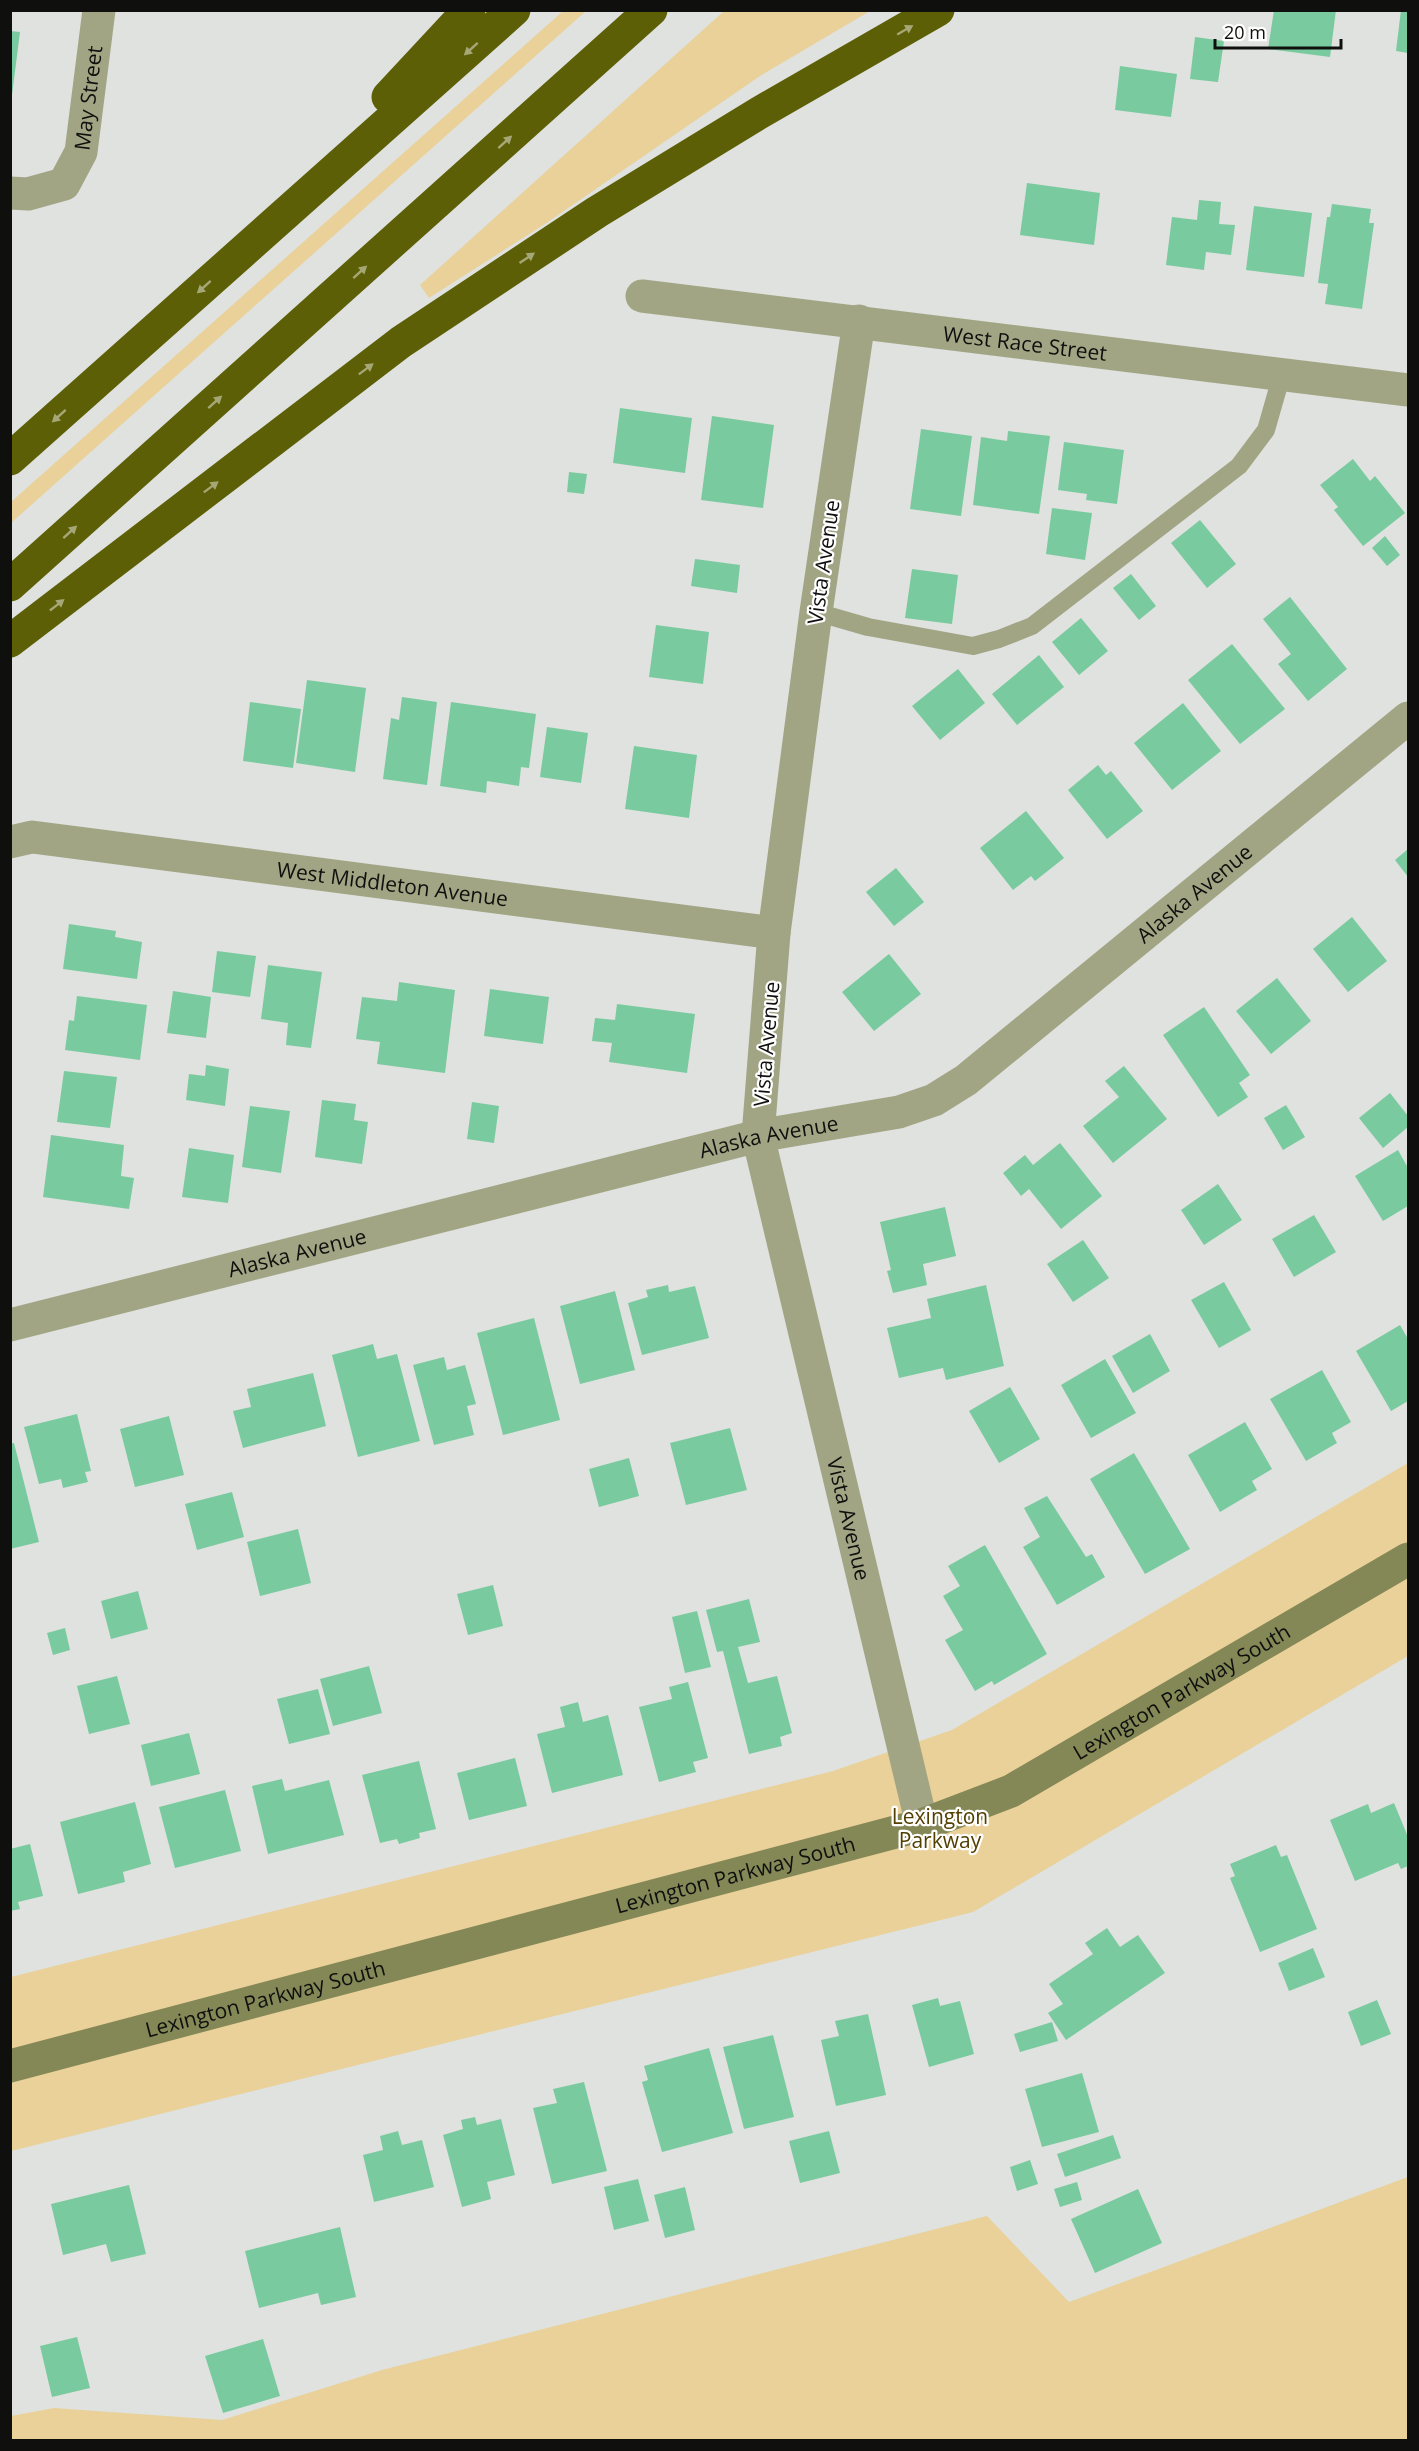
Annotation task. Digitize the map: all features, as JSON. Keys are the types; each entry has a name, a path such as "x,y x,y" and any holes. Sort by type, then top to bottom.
{"highway":[{"path":"248,248 469,10"},
{"path":"10,459 514,10"},
{"path":"10,585 651,10"},
{"path":"10,641 401,342 597,212 759,113 938,10"}],"street":[{"name":"May Street","path":"10,193 28,194 64,184 81,152 99,10"},
{"name":"West Race Street","path":"642,296 1408,390"},
{"name":"Vista Avenue","path":"859,321 816,612 774,933 758,1136 922,1825"},
{"name":"Alaska Avenue","path":"10,1325 758,1136 899,1112 934,1100 966,1080 1408,718"},
{"name":"West Middleton Avenue","path":"10,842 32,837 774,933"},
{"name":"Lexington Parkway South","path":"10,2066 922,1825 1011,1791 1408,1558"}],"lane":[{"path":"816,612 868,627 973,646 1032,626 1239,466 1266,430 1282,374"}],"green space":[{"path":"563,11 586,11 11,523 11,502"},
{"path":"724,11 870,11 760,76 545,224 429,298 420,285"},
{"name":"Lexington Parkway","path":"1408,1463 1408,1656 973,1912 11,2151 11,1977 833,1771 952,1730"},
{"path":"1408,2177 1408,2440 11,2440 11,2416 54,2408 222,2420 382,2370 987,2216 1069,2302"}],"building":[{"path":"1274,10 1336,10 1330,57 1268,49"},
{"path":"1401,10 1408,10 1408,53 1396,51"},
{"path":"10,31 20,32 12,95 10,95"},
{"path":"1195,37 1224,41 1218,82 1190,79"},
{"path":"1120,66 1177,74 1171,117 1115,110"},
{"path":"1027,183 1100,193 1094,245 1020,235"},
{"path":"1199,200 1221,202 1219,224 1235,225 1231,255 1206,252 1204,270 1166,265 1172,217 1197,220"},
{"path":"1332,204 1371,209 1369,223 1374,223 1362,309 1325,304 1328,284 1318,283 1327,217 1330,217"},
{"path":"1254,206 1312,213 1304,277 1246,270"},
{"path":"620,408 692,418 685,473 613,463"},
{"path":"712,416 774,425 763,508 701,500"},
{"path":"921,429 972,436 961,516 910,509"},
{"path":"1008,431 1050,436 1039,514 973,505 981,437 1007,441"},
{"path":"1064,442 1124,450 1117,504 1086,500 1087,494 1058,490"},
{"path":"1353,459 1370,481 1375,476 1405,513 1363,546 1334,510 1338,507 1320,485"},
{"path":"569,472 587,474 584,494 567,492"},
{"path":"1052,508 1092,513 1085,560 1046,554"},
{"path":"1200,520 1236,564 1207,588 1171,543"},
{"path":"1385,536 1400,555 1387,566 1372,548"},
{"path":"695,559 740,565 737,593 691,586"},
{"path":"912,569 958,575 952,624 905,618"},
{"path":"1131,574 1156,606 1139,620 1113,588"},
{"path":"1290,597 1347,669 1308,701 1278,664 1291,654 1263,619"},
{"path":"1081,618 1108,651 1079,675 1052,642"},
{"path":"656,625 709,632 703,684 649,677"},
{"path":"1232,644 1285,709 1240,744 1188,680"},
{"path":"1039,655 1064,687 1017,725 992,694"},
{"path":"958,669 985,703 940,740 912,706"},
{"path":"307,680 366,688 355,772 296,763"},
{"path":"402,697 437,702 427,785 383,779 391,718 399,720"},
{"path":"250,702 301,709 293,768 243,761"},
{"path":"451,702 536,714 529,768 521,767 519,786 487,781 486,793 440,786"},
{"path":"1183,703 1221,751 1172,790 1134,743"},
{"path":"547,727 588,733 581,783 540,777"},
{"path":"634,746 697,755 689,818 625,809"},
{"path":"1098,765 1106,775 1111,771 1143,811 1107,839 1068,790"},
{"path":"1026,811 1064,858 1035,881 1031,876 1013,890 980,848"},
{"path":"1408,849 1408,877 1395,860"},
{"path":"896,868 924,902 894,926 866,892"},
{"path":"1352,917 1387,961 1348,992 1313,949"},
{"path":"69,924 116,931 115,937 142,942 137,979 63,969"},
{"path":"217,951 256,956 250,997 212,992"},
{"path":"889,954 921,994 874,1031 842,992"},
{"path":"268,965 322,972 311,1048 286,1045 288,1023 261,1019"},
{"path":"1277,978 1311,1021 1271,1054 1236,1011"},
{"path":"399,982 455,990 445,1073 377,1064 380,1042 356,1039 362,997 397,1001"},
{"path":"490,989 549,997 543,1044 484,1036"},
{"path":"173,991 211,997 206,1038 167,1033"},
{"path":"77,996 147,1005 140,1060 65,1050 69,1020 74,1021"},
{"path":"617,1004 695,1014 687,1073 609,1062 612,1043 592,1041 595,1018 615,1020"},
{"path":"1204,1007 1250,1075 1239,1083 1248,1097 1218,1117 1163,1035"},
{"path":"206,1065 229,1069 225,1106 186,1100 189,1074 205,1076"},
{"path":"1124,1066 1167,1119 1113,1163 1083,1126 1119,1097 1105,1081"},
{"path":"64,1071 117,1077 110,1128 57,1122"},
{"path":"1390,1093 1408,1116 1408,1127 1383,1148 1359,1118"},
{"path":"322,1100 356,1104 354,1120 368,1122 362,1164 315,1157"},
{"path":"472,1102 499,1106 494,1143 467,1139"},
{"path":"1286,1105 1305,1137 1283,1150 1264,1118"},
{"path":"250,1106 290,1111 281,1173 242,1167"},
{"path":"51,1135 124,1145 121,1176 134,1178 129,1209 43,1197"},
{"path":"1060,1143 1102,1196 1061,1229 1029,1189 1021,1196 1003,1173 1025,1155 1033,1165"},
{"path":"189,1148 234,1155 228,1203 182,1197"},
{"path":"1398,1150 1408,1168 1408,1206 1383,1221 1355,1176"},
{"path":"1218,1184 1242,1220 1204,1245 1181,1210"},
{"path":"945,1207 956,1256 923,1264 927,1285 893,1293 887,1271 891,1270 880,1222"},
{"path":"1314,1215 1336,1252 1294,1277 1272,1239"},
{"path":"1083,1240 1109,1278 1073,1302 1047,1264"},
{"path":"1224,1282 1251,1330 1219,1348 1191,1300"},
{"path":"668,1285 669,1292 695,1286 709,1338 642,1355 628,1303 648,1297 646,1290"},
{"path":"986,1285 1004,1366 946,1380 943,1368 899,1378 887,1328 931,1318 927,1299"},
{"path":"615,1291 635,1370 580,1384 560,1306"},
{"path":"534,1318 560,1420 503,1435 477,1333"},
{"path":"1400,1325 1408,1339 1408,1401 1391,1411 1356,1351"},
{"path":"1150,1334 1170,1371 1133,1393 1112,1356"},
{"path":"373,1344 377,1359 397,1354 420,1441 358,1457 332,1355"},
{"path":"444,1357 447,1370 465,1365 476,1404 467,1406 474,1435 434,1445 413,1365"},
{"path":"1105,1359 1136,1413 1091,1438 1061,1385"},
{"path":"1322,1370 1351,1422 1332,1433 1337,1443 1306,1461 1270,1399"},
{"path":"313,1373 326,1426 243,1448 233,1411 251,1407 247,1389"},
{"path":"1010,1387 1040,1439 999,1463 969,1411"},
{"path":"77,1414 91,1471 85,1472 88,1482 63,1488 61,1479 39,1484 24,1427"},
{"path":"169,1416 184,1475 135,1487 120,1429"},
{"path":"1245,1422 1272,1469 1252,1481 1257,1490 1220,1512 1188,1455"},
{"path":"730,1428 747,1490 686,1505 670,1443"},
{"path":"14,1443 39,1542 10,1549 10,1444"},
{"path":"1134,1453 1190,1549 1145,1574 1090,1479"},
{"path":"629,1458 639,1496 599,1507 589,1469"},
{"path":"232,1492 244,1537 197,1550 185,1504"},
{"path":"1047,1496 1086,1557 1092,1554 1105,1577 1057,1605 1023,1547 1040,1537 1024,1508"},
{"path":"298,1529 311,1583 260,1596 247,1542"},
{"path":"985,1545 1047,1654 994,1685 992,1681 975,1691 945,1640 963,1630 943,1596 960,1586 948,1566"},
{"path":"493,1585 503,1626 468,1635 457,1594"},
{"path":"138,1591 148,1629 111,1639 101,1601"},
{"path":"749,1599 760,1642 738,1647 748,1683 777,1676 792,1733 780,1737 782,1746 749,1754 723,1651 717,1652 706,1610"},
{"path":"697,1611 711,1667 685,1673 672,1617"},
{"path":"65,1628 70,1650 53,1655 47,1633"},
{"path":"369,1666 382,1713 333,1726 320,1679"},
{"path":"117,1676 130,1724 89,1734 77,1686"},
{"path":"688,1682 708,1758 693,1762 696,1772 659,1782 639,1707 672,1699 669,1687"},
{"path":"318,1689 330,1734 289,1744 277,1699"},
{"path":"578,1702 583,1722 608,1715 623,1775 552,1793 537,1734 565,1727 560,1707"},
{"path":"189,1733 200,1774 151,1786 141,1745"},
{"path":"515,1758 527,1806 469,1820 457,1773"},
{"path":"419,1761 436,1829 419,1833 420,1838 399,1844 397,1839 380,1843 362,1775"},
{"path":"282,1779 285,1791 329,1780 344,1835 268,1854 252,1786"},
{"path":"225,1790 241,1851 175,1868 159,1807"},
{"path":"135,1802 151,1864 123,1872 125,1882 78,1894 60,1822"},
{"path":"1394,1803 1408,1837 1408,1866 1401,1869 1398,1863 1355,1881 1330,1820 1368,1804 1371,1813"},
{"path":"30,1844 43,1896 18,1902 20,1909 10,1911 10,1849"},
{"path":"1276,1845 1281,1857 1287,1855 1317,1929 1260,1952 1230,1878 1235,1876 1230,1864"},
{"path":"1107,1928 1120,1947 1138,1935 1165,1973 1066,2040 1048,2013 1063,2004 1049,1984 1093,1954 1085,1943"},
{"path":"1313,1948 1325,1977 1289,1991 1278,1963"},
{"path":"938,1998 940,2006 960,2001 974,2054 929,2067 912,2005"},
{"path":"1377,2000 1391,2034 1361,2046 1348,2012"},
{"path":"868,2014 886,2095 836,2106 821,2040 839,2036 835,2021"},
{"path":"1052,2022 1058,2041 1020,2052 1014,2034"},
{"path":"773,2035 794,2117 744,2129 723,2047"},
{"path":"709,2048 733,2133 662,2152 642,2082 648,2080 644,2066"},
{"path":"1082,2073 1099,2132 1042,2147 1025,2089"},
{"path":"584,2082 607,2171 552,2184 533,2108 557,2103 553,2089"},
{"path":"475,2117 477,2125 501,2119 515,2175 487,2182 491,2199 462,2207 443,2135 463,2129 461,2120"},
{"path":"398,2131 402,2145 422,2140 434,2187 374,2202 363,2155 383,2150 380,2136"},
{"path":"829,2131 840,2173 800,2183 789,2141"},
{"path":"1113,2135 1121,2158 1065,2177 1057,2154"},
{"path":"1030,2160 1038,2184 1017,2191 1010,2167"},
{"path":"638,2179 649,2221 614,2230 604,2187"},
{"path":"1077,2182 1082,2200 1060,2207 1054,2189"},
{"path":"129,2185 146,2254 111,2262 106,2244 63,2255 51,2204"},
{"path":"685,2187 695,2230 665,2238 654,2195"},
{"path":"1138,2189 1162,2243 1095,2273 1071,2219"},
{"path":"340,2227 356,2297 321,2305 318,2293 259,2308 245,2251"},
{"path":"77,2337 90,2388 52,2397 40,2346"},
{"path":"263,2339 280,2396 223,2413 205,2356"}]}
